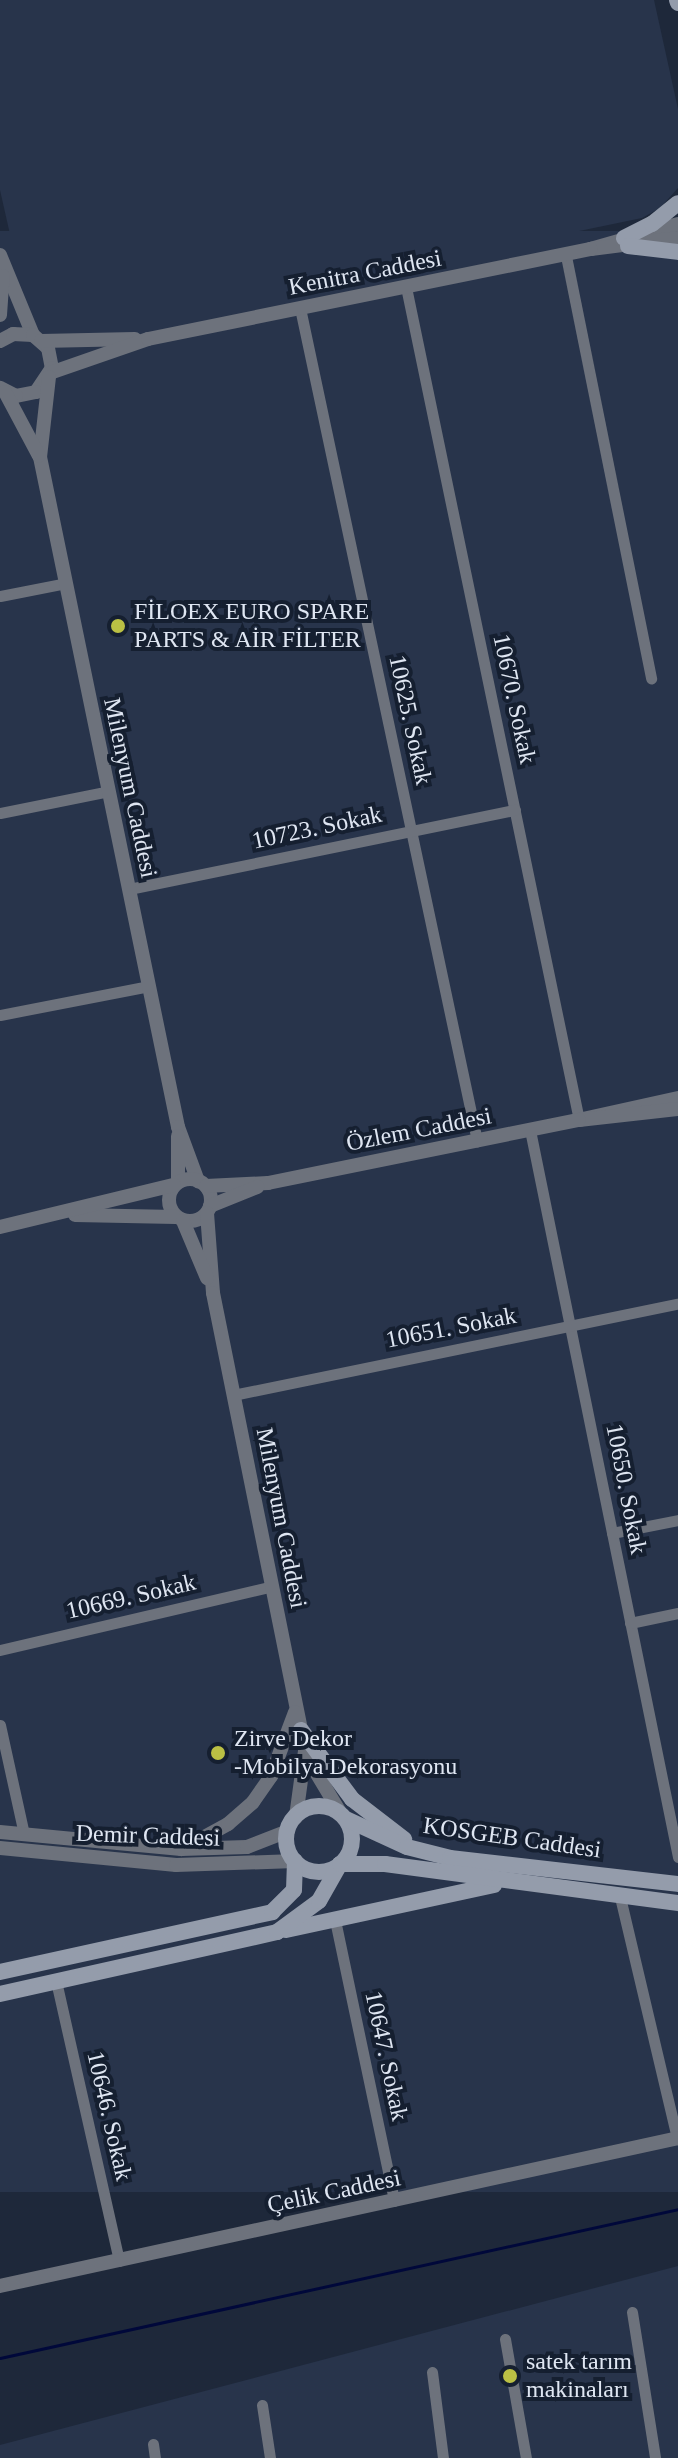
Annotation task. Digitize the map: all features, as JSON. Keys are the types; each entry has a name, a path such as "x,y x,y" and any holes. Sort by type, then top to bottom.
{"main road":[{"path":"626,242 678,203"},
{"path":"626,242 678,252"},
{"path":"301,1730 352,1799 430,1854"},
{"path":"0,1972 272,1912 294,1890 292,1824 318,1806 343,1817 352,1843 340,1864 317,1871 295,1861"},
{"name":"KOSGEB Caddesi","path":"343,1817 430,1854 678,1884"},
{"name":"KOSGEB Caddesi","path":"277,1932 319,1901 340,1864 385,1864 501,1883 678,1903"},
{"name":"KOSGEB Caddesi","path":"0,1994 501,1883"}],"street":[{"name":"Kenitra Caddesi","path":"626,242 678,224"},
{"name":"Kenitra Caddesi","path":"148,339 626,242 678,238"},
{"path":"0,255 3,272 0,315"},
{"path":"566,256 651,679"},
{"path":"3,272 37,338 51,358 40,457"},
{"name":"10670. Sokak","path":"406,287 579,1120"},
{"name":"10625. Sokak","path":"300,308 477,1141"},
{"path":"0,341 13,334 37,338 148,339"},
{"path":"3,390 26,396 50,375 148,339"},
{"path":"3,390 40,457"},
{"name":"Milenyum Caddesi","path":"40,457 178,1127"},
{"path":"0,596 66,583"},
{"path":"0,813 109,791"},
{"name":"10723. Sokak","path":"129,889 515,810"},
{"path":"0,1015 149,986"},
{"name":"Özlem Caddesi","path":"202,1184 268,1183 678,1098"},
{"name":"Özlem Caddesi","path":"579,1120 678,1109"},
{"path":"178,1127 209,1209 213,1293"},
{"path":"178,1127 176,1184 168,1198 213,1293"},
{"name":"10650. Sokak","path":"530,1130 678,1857"},
{"name":"Özlem Caddesi","path":"209,1209 268,1183"},
{"path":"0,1227 176,1184 202,1184"},
{"path":"59,1215 196,1221 209,1209"},
{"name":"Milenyum Caddesi","path":"213,1293 305,1751 343,1817"},
{"name":"10651. Sokak","path":"233,1395 678,1304"},
{"path":"612,1533 678,1520"},
{"name":"10669. Sokak","path":"0,1650 272,1586"},
{"path":"630,1623 678,1613"},
{"path":"181,1849 228,1824 253,1802 278,1763 296,1708"},
{"path":"0,1725 24,1834"},
{"name":"Milenyum Caddesi","path":"292,1824 305,1751"},
{"name":"Demir Caddesi","path":"0,1832 181,1849 247,1847 292,1824"},
{"name":"Demir Caddesi","path":"0,1848 176,1865 295,1861"},
{"path":"620,1897 677,2138"},
{"name":"10647. Sokak","path":"335,1920 394,2201"},
{"name":"10646. Sokak","path":"56,1981 119,2261"},
{"name":"Çelik Caddesi","path":"0,2286 677,2138"},
{"path":"632,2312 655,2458"},
{"path":"505,2339 526,2458"},
{"path":"432,2372 443,2458"},
{"path":"262,2405 270,2458"},
{"path":"153,2444 155,2458"}],"shaded area":[{"path":"0,0 654,0 678,109 678,188 660,208 642,218 88,333 55,329 26,305 0,190"},
{"path":"0,231 678,231 678,2192 0,2192"},
{"path":"678,2266 678,2458 0,2458 0,2445"}],"waterway":[{"path":"0,2358 678,2209"}],"place":[{"name":"FİLOEX EURO SPARE PARTS & AİR FİLTER","path":"118,626"},
{"name":"Zirve Dekor -Mobilya Dekorasyonu","path":"218,1753"},
{"name":"satek tarım makinaları","path":"510,2376"}]}
